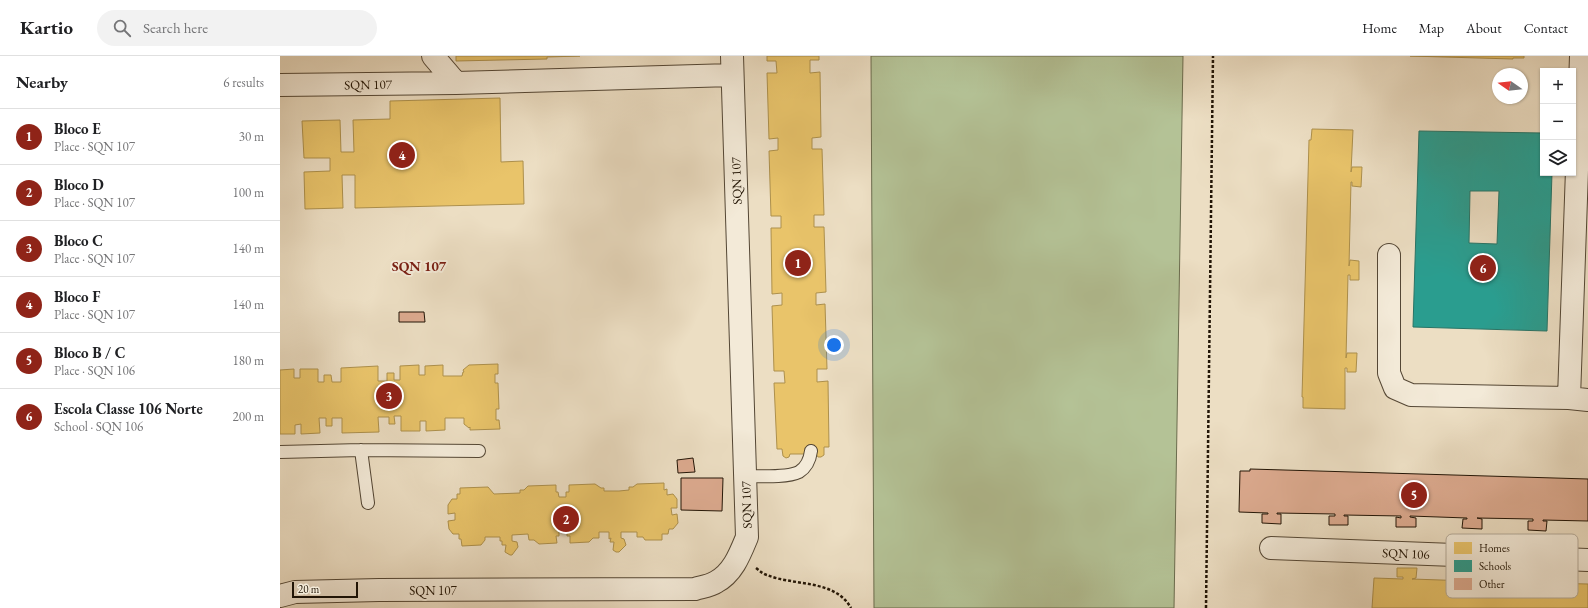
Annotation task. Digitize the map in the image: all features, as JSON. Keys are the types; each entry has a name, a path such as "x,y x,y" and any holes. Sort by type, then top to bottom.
{"street":[{"path":"433,56 456,83"},
{"path":"1389,255 1389,373 1395,388 1411,395 1578,399 1582,192 1581,56"},
{"name":"SQN 107","path":"280,85 456,83 732,66 747,537 739,558 728,573 716,582 695,589 295,592 280,596"},
{"name":"SQN 106","path":"1272,548 1446,555"},
{"name":"SQN 106","path":"1578,560 1588,560"}],"lane":[{"path":"361,450 368,504"},
{"path":"280,452 361,450 479,451"},
{"path":"745,476 782,475 799,472 809,461 812,451"}],"path":[{"path":"1206,608 1213,56"},
{"path":"739,558 767,575 828,589 847,601 851,608"}],"green space":[{"path":"871,56 1183,56 1174,608 874,608"}],"building: Homes":[{"path":"456,56 580,56 547,57 547,59 456,61"},
{"path":"767,56 819,56 819,60 810,60 810,73 820,72 821,137 812,138 812,149 822,149 824,215 814,215 814,227 824,227 826,292 816,293 816,305 825,304 827,369 817,369 817,382 828,381 829,447 824,447 824,455 821,457 818,457 816,454 790,454 789,457 786,458 783,456 782,449 777,449 774,383 785,383 784,371 774,371 772,306 782,305 782,293 772,294 771,228 781,228 781,216 771,216 769,151 778,150 778,138 769,139 767,73 777,73 776,61 767,61"},
{"path":"1410,56 1524,56 1524,58 1513,59"},
{"path":"500,98 501,162 523,161 524,204 355,208 355,175 342,175 343,208 305,209 304,172 330,171 330,158 304,158 302,121 340,120 341,152 354,152 353,120 390,119 390,101"},
{"path":"1312,129 1353,130 1351,172 1352,167 1362,167 1361,187 1352,186 1351,182 1349,266 1350,260 1359,261 1359,280 1350,280 1350,275 1348,275 1346,358 1347,353 1357,353 1356,372 1347,372 1347,368 1345,368 1345,409 1303,408 1302,397 1309,140 1311,140"},
{"path":"498,364 498,374 495,374 495,383 498,383 499,409 496,409 496,420 499,420 500,429 470,430 470,427 469,428 464,424 464,418 445,418 445,430 426,431 426,421 420,421 420,431 401,431 401,416 394,416 395,424 389,424 389,417 378,417 379,432 342,433 342,418 332,418 332,426 326,426 326,418 319,418 320,433 301,434 301,424 295,425 295,434 280,434 280,370 294,369 294,378 300,378 300,369 318,369 318,382 324,382 324,375 331,375 332,382 341,382 341,368 378,366 378,381 387,381 387,373 394,373 394,380 400,380 400,366 419,365 419,375 425,375 425,366 443,365 443,376 462,376 464,372 463,370 469,365"},
{"path":"664,483 664,490 667,489 667,495 673,494 677,499 677,508 671,508 672,515 677,514 678,523 673,529 669,529 668,534 662,534 662,540 645,540 643,537 637,537 637,532 621,532 621,538 624,539 626,545 619,552 613,550 614,542 610,542 611,538 609,539 609,532 599,532 599,538 593,538 589,542 570,543 570,536 567,536 567,531 559,531 559,536 556,536 557,543 539,544 534,540 529,540 528,534 512,535 512,541 517,542 518,547 512,555 510,555 505,552 506,545 502,545 500,537 485,537 485,540 481,545 462,546 461,539 459,539 459,534 453,534 449,529 448,521 455,520 455,513 448,514 448,505 452,499 457,499 457,494 460,494 460,488 488,487 494,494 520,493 520,490 524,490 528,486 556,485 556,492 558,492 559,497 566,497 566,492 569,492 569,485 595,484 601,488 604,488 604,491 619,491 629,490 629,487 633,487 637,484"},
{"path":"1397,568 1417,568 1416,578 1412,579 1446,580 1446,598 1578,598 1578,584 1588,584 1588,608 1372,608 1374,578 1403,579 1403,577 1397,577"}],"building: Schools":[{"path":"1419,131 1540,133 1540,176 1552,176 1547,331 1413,327","holes":["1470,191 1499,191 1497,244 1469,243"]}],"building: Other":[{"path":"399,312 424,312 425,322 399,322"},
{"path":"693,458 695,472 678,473 677,460"},
{"path":"1250,469 1588,479 1588,521 1543,520 1547,521 1546,531 1528,530 1528,521 1533,521 1533,519 1477,518 1482,519 1482,529 1462,528 1463,519 1467,518 1410,516 1416,518 1416,527 1396,527 1396,517 1401,518 1401,516 1344,515 1348,516 1348,525 1329,525 1329,516 1335,516 1335,514 1277,513 1281,514 1281,524 1262,523 1262,514 1268,513 1239,512 1240,471 1250,471"},
{"path":"681,478 723,478 722,511 681,510"}],"place":[{"name":"Bloco F","path":"402,155"},
{"name":"Bloco E","path":"798,263"},
{"name":"Escola Classe 106 Norte","path":"1483,268"},
{"name":"Bloco C","path":"389,396"},
{"name":"Bloco B / C","path":"1414,495"},
{"name":"Bloco D","path":"566,519"}],"district":[{"name":"SQN 107","path":"419,266"}]}
